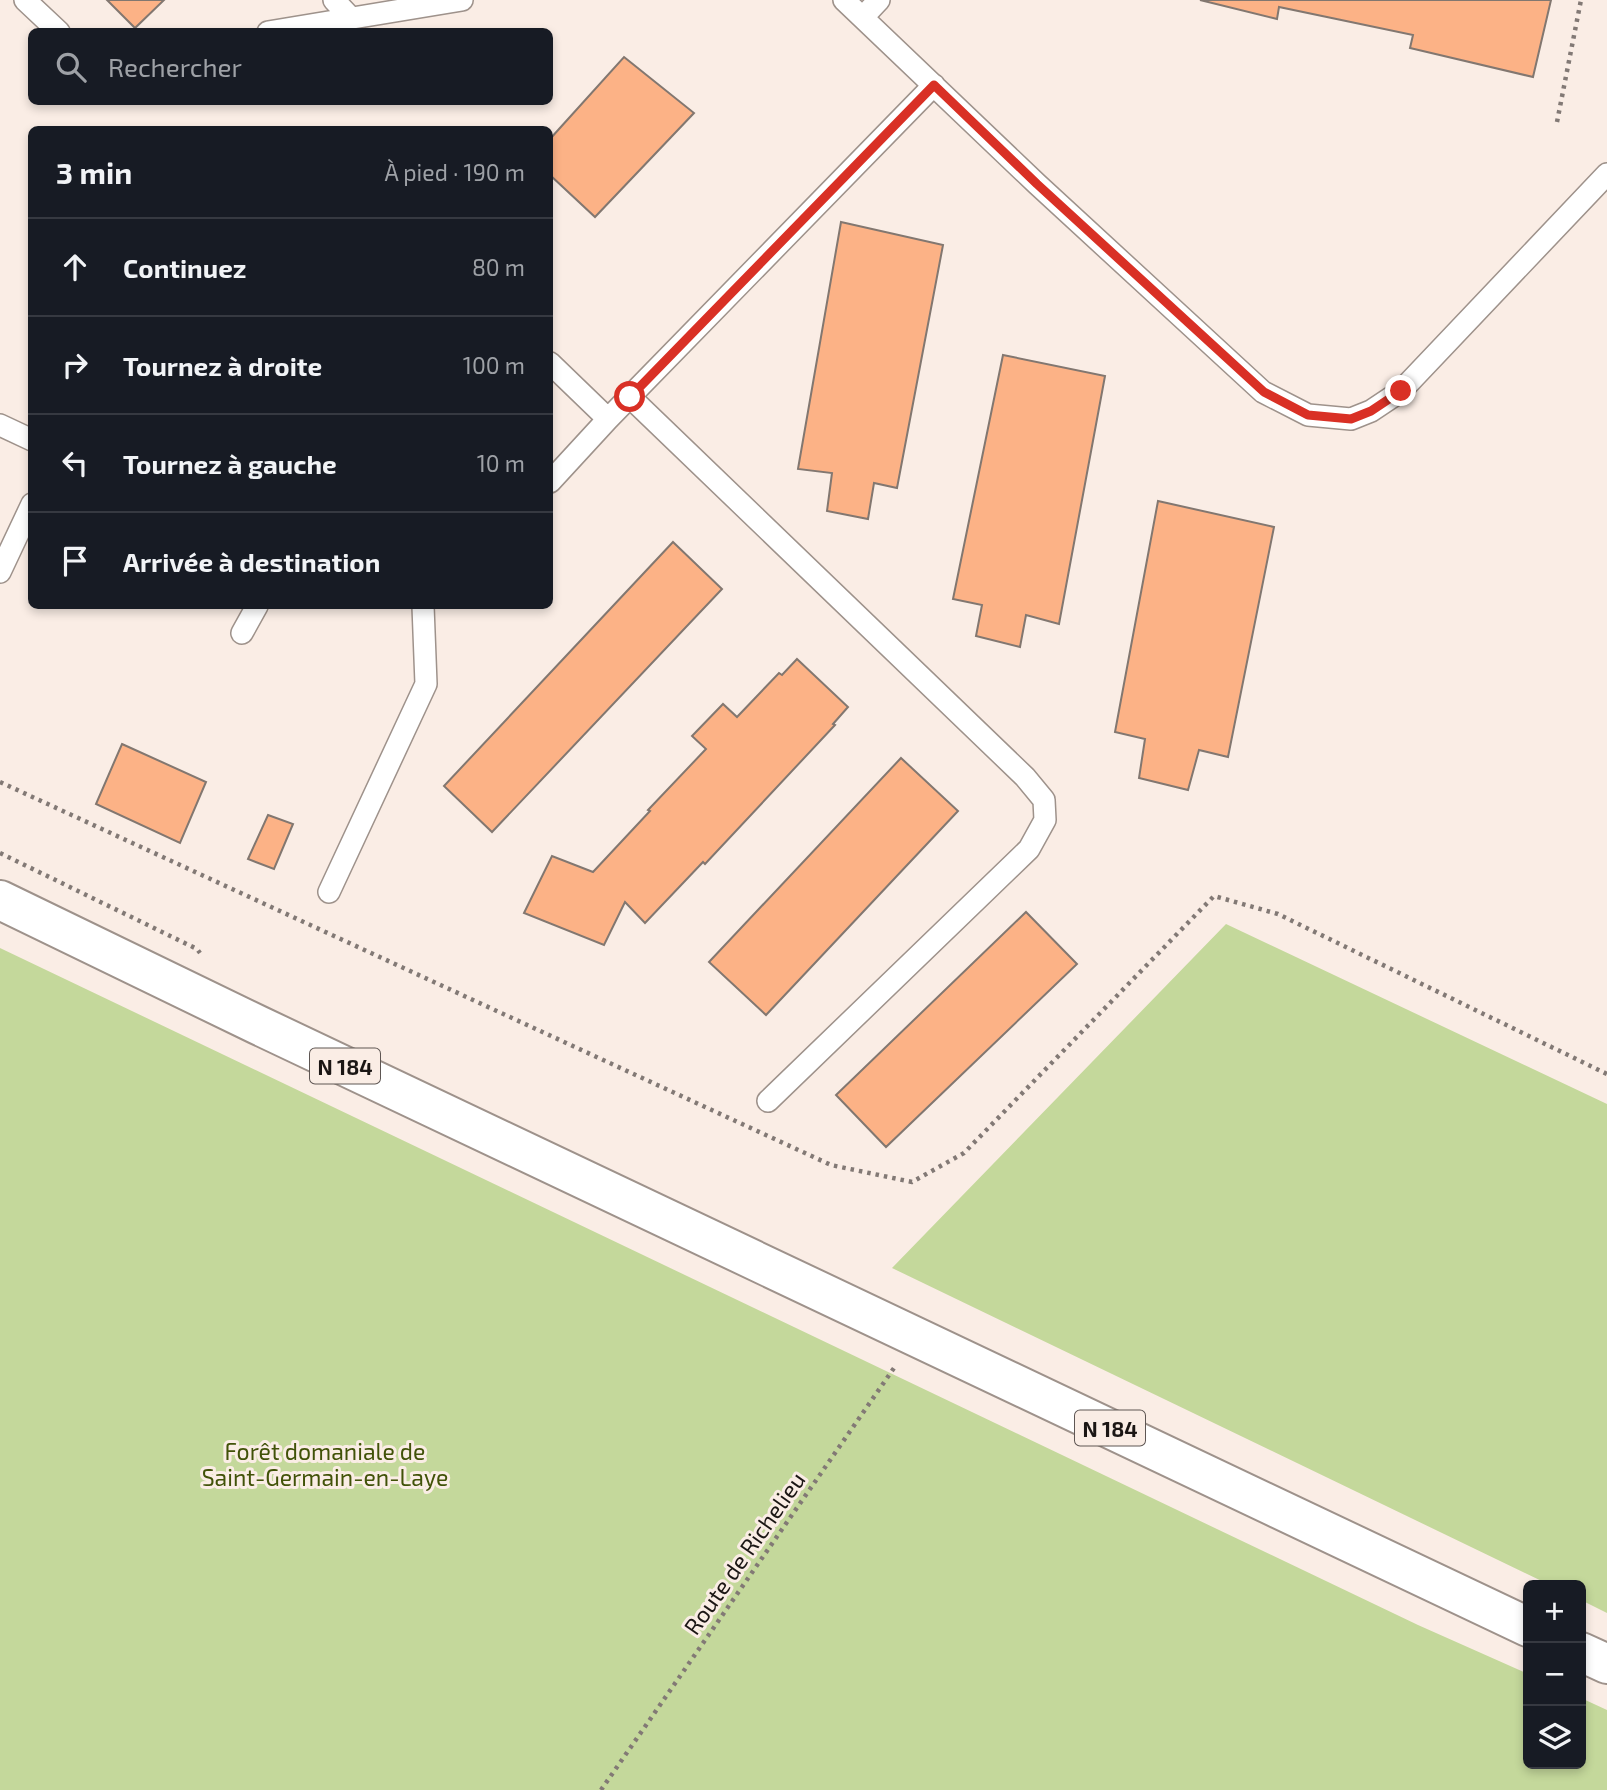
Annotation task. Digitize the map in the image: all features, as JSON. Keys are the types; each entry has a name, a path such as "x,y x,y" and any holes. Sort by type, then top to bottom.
{"main road":[{"name":"N 184","path":"0,901 1523,1625"},
{"path":"1586,1654 1607,1664"}],"lane":[{"path":"25,0 55,28"},
{"path":"334,0 350,18"},
{"path":"291,28 462,0"},
{"path":"844,0 1153,292 1264,392 1308,415 1351,419 1371,411 1401,391 1607,174"},
{"path":"863,18 879,0"},
{"path":"553,479 934,85"},
{"path":"553,366 608,419"},
{"path":"630,397 1025,777 1044,800 1045,820 1029,849 768,1101"},
{"path":"0,425 28,438"},
{"path":"0,572 28,512"},
{"path":"242,634 255,609"},
{"path":"329,892 426,684 423,609"}],"path":[{"path":"1557,122 1581,0"},
{"path":"0,782 831,1165 912,1182 964,1153 1214,896 1278,914 1607,1074"},
{"name":"Route de Richelieu","path":"601,1790 917,1336"}],"green space":[{"path":"1226,924 1607,1104 1607,1613 1586,1602 1586,1580 1540,1580 892,1268"},
{"name":"Forêt domaniale de Saint-Germain-en-Laye","path":"0,948 1418,1625 1523,1672 1523,1769 1586,1769 1586,1700 1607,1710 1607,1790 0,1790"}],"building":[{"path":"107,0 164,0 135,28"},
{"path":"1200,0 1551,0 1533,77 1410,48 1413,35 1279,7 1277,19"},
{"path":"624,57 694,113 595,217 553,178 553,136"},
{"path":"841,222 943,245 897,488 874,483 868,519 827,511 832,473 798,469"},
{"path":"1003,355 1105,376 1059,624 1026,615 1020,647 976,636 982,605 953,599"},
{"path":"1158,501 1274,527 1228,757 1199,750 1188,790 1139,778 1145,739 1115,732"},
{"path":"673,542 722,589 492,832 444,786"},
{"path":"797,659 848,707 833,724 835,725 705,864 703,862 645,923 625,902 604,945 524,913 552,856 593,872 706,749 692,736 723,704 737,717 779,673 782,675"},
{"path":"122,744 206,782 180,843 96,804"},
{"path":"901,758 958,811 766,1015 709,962"},
{"path":"268,815 293,824 274,869 248,859"},
{"path":"1026,912 1077,964 886,1147 836,1095"}],"route":[{"path":"630,397 934,85 1037,184 1264,392 1308,415 1351,419 1371,411 1401,391"}]}
